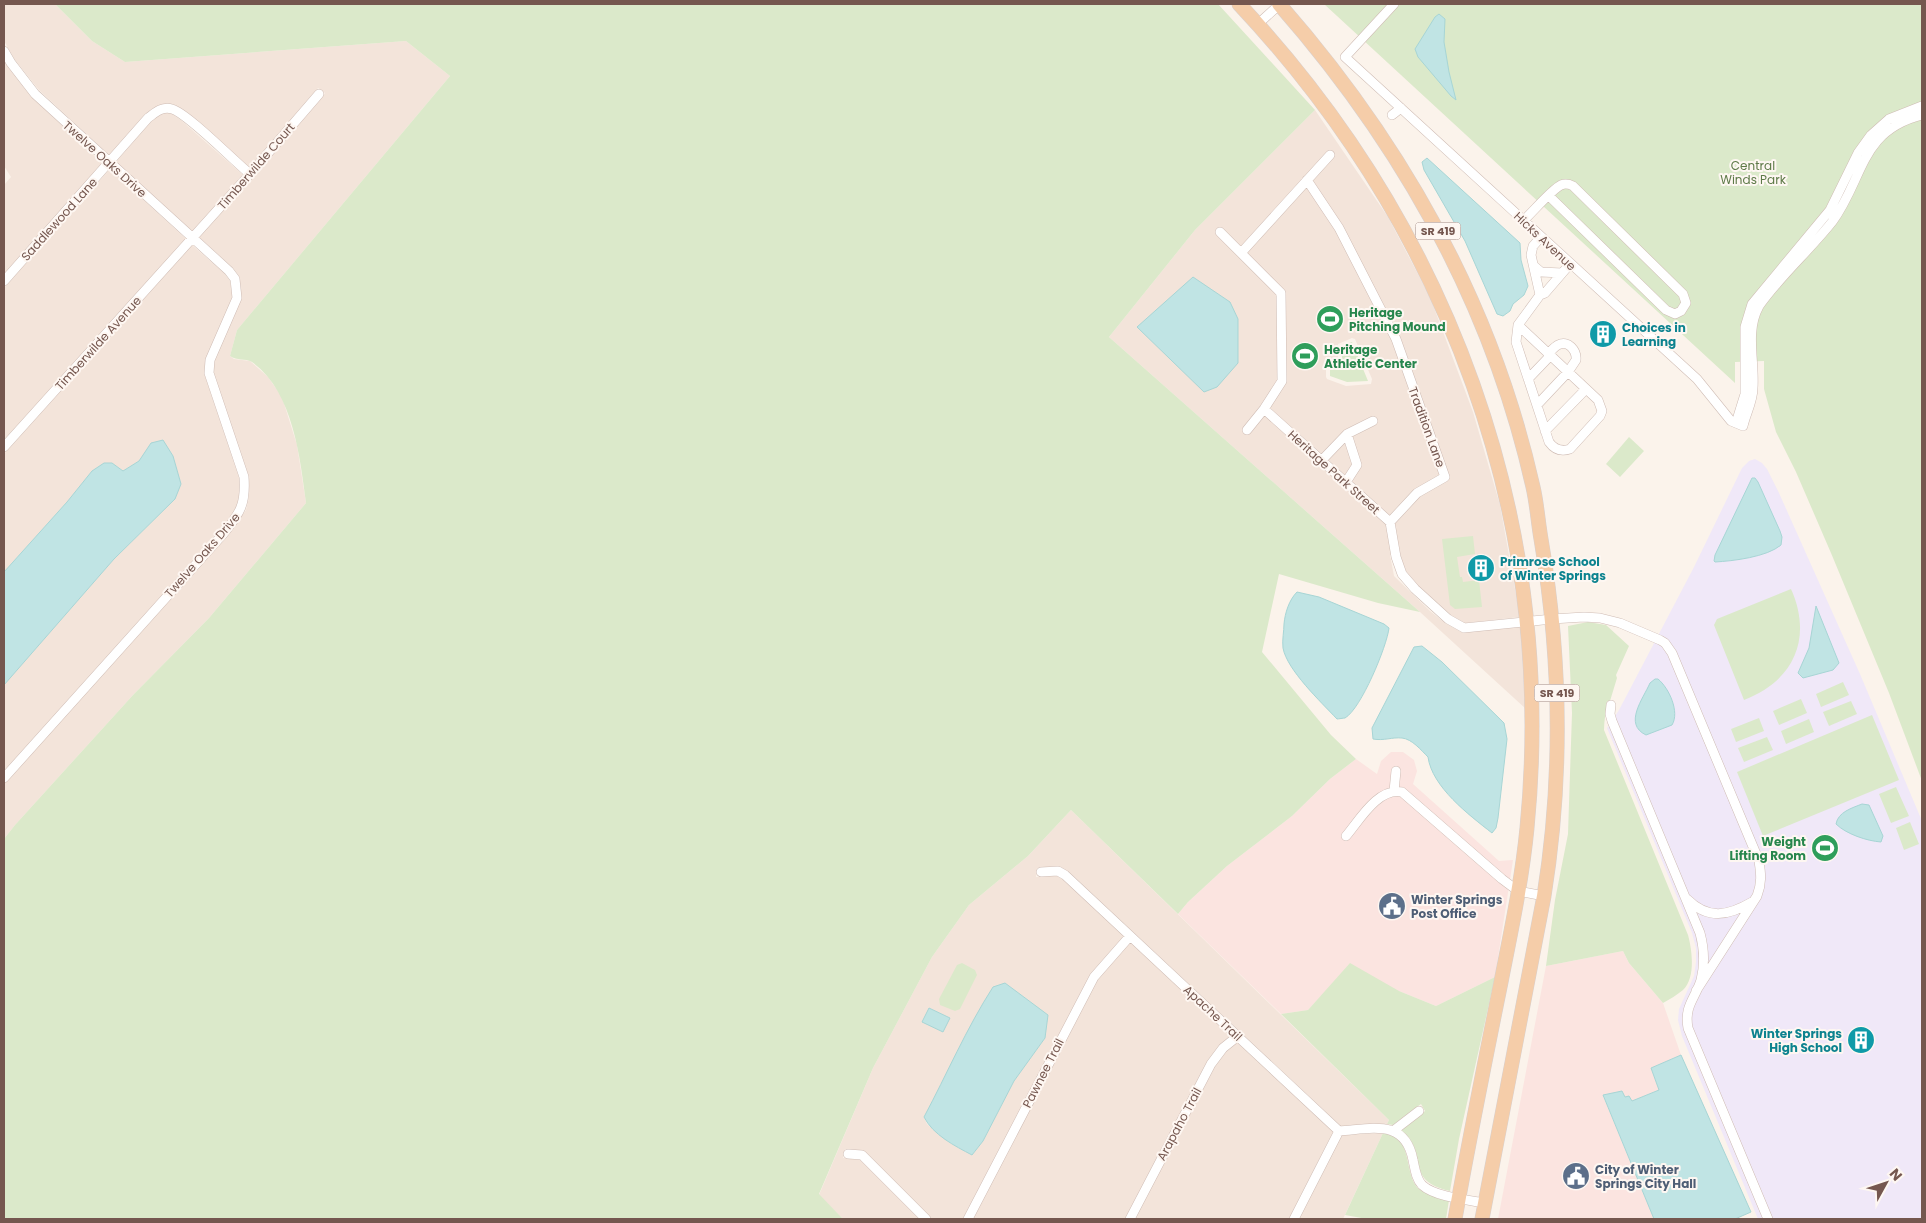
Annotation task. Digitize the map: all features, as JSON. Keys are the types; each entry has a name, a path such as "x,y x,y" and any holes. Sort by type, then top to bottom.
{"main road":[{"name":"SR 419","path":"1239,4 1305,79 1365,163 1398,218 1443,306 1479,401 1498,466 1516,553 1526,621 1531,689 1531,757 1526,834 1518,891 1455,1219"},
{"name":"SR 419","path":"1280,4 1349,87 1388,145 1427,210 1469,294 1498,366 1534,490 1552,619 1557,687 1557,758 1553,828 1544,896 1482,1219"}],"street":[{"path":"1258,24 1280,4"},
{"name":"Hicks Avenue","path":"1394,4 1345,57 1697,379 1731,421 1739,424"},
{"name":"Twelve Oaks Drive","path":"4,51 35,94 229,271 235,279 237,298 210,360 208,373 244,477 242,508 217,541 4,778"},
{"name":"Timberwilde Court","path":"192,238 319,94"},
{"path":"1739,424 1745,394 1744,327 1752,304 1830,210 1858,153 1871,135 1889,119 1922,106"},
{"path":"1392,116 1401,108"},
{"name":"Saddlewood Lane","path":"4,281 148,118 162,109 172,109 186,117 250,174"},
{"path":"1739,424 1753,394 1751,326 1759,306 1832,221 1873,145 1894,127 1922,115"},
{"path":"1241,253 1330,154"},
{"name":"Tradition Lane","path":"1307,180 1339,228 1396,339 1445,478 1416,493 1390,522"},
{"path":"1523,221 1549,196 1563,184 1573,186 1683,294 1686,303 1684,309 1675,314 1666,310 1549,196"},
{"path":"1220,232 1281,293 1282,381 1264,410 1247,430"},
{"name":"Timberwilde Avenue","path":"4,447 192,238"},
{"path":"1540,295 1531,254 1533,246 1541,238"},
{"path":"1518,325 1598,400 1602,411 1600,416 1570,449 1565,451 1557,449 1548,442 1516,342 1518,325 1540,295 1570,264"},
{"path":"1533,266 1541,272 1562,273"},
{"path":"1528,379 1558,345 1563,343 1570,345 1574,350 1577,356 1575,363 1537,405"},
{"path":"1545,432 1586,389"},
{"name":"Heritage Park Street","path":"1264,410 1390,522 1396,557 1402,574 1415,590 1448,619 1464,628 1552,619 1600,618 1620,623 1665,643 1672,653 1711,744 1759,861 1762,876 1761,887 1753,902 1696,991"},
{"path":"1322,460 1347,434 1373,421"},
{"path":"1346,482 1358,465 1347,434"},
{"path":"1611,705 1610,714 1612,722 1700,933 1704,948 1703,967 1696,991 1687,1007 1688,1028 1768,1219"},
{"path":"1394,791 1396,770"},
{"path":"1346,836 1386,793 1402,792 1518,891 1544,896"},
{"name":"Apache Trail","path":"1041,872 1058,871 1065,875 1339,1130"},
{"path":"1685,897 1704,911 1715,914 1727,913 1753,902"},
{"name":"Pawnee Trail","path":"968,1219 1094,977 1130,936"},
{"name":"Arapaho Trail","path":"1130,1219 1211,1064 1223,1048 1238,1036"},
{"path":"1393,1131 1419,1110"},
{"path":"1294,1219 1339,1130 1389,1129 1400,1134 1412,1152 1418,1179 1422,1185 1440,1193 1485,1203"},
{"path":"848,1154 862,1155 926,1219"}],"shaded area":[{"path":"4,4 55,4 92,41 125,62 406,41 450,76 237,330 230,356 234,359 250,361 268,377 282,397 297,445 306,503 209,618 133,695 4,839 4,784 227,536 246,510 249,497 248,475 213,372 214,361 241,300 239,276 233,268 199,237 325,93 318,88 250,168 189,114 173,104 159,105 145,114 110,156 39,90 15,60 4,41"},
{"path":"4,60 32,97 103,164 4,275 4,185 11,177 4,166"},
{"path":"1315,110 1388,217 1430,297 1473,412 1500,505 1520,617 1465,623 1451,615 1418,586 1406,571 1398,551 1390,555 1394,576 1430,611 1445,623 1461,632 1521,626 1527,710 1420,612 1109,337 1195,230","holes":["1352,338 1355,339 1372,379 1371,384 1346,386 1327,379 1326,365 1338,362 1338,344"]},
{"path":"162,113 171,113 182,121 243,175 192,232 116,162 151,121"},
{"path":"110,169 186,239 4,441 4,288"},
{"path":"192,245 225,274 230,281 232,292 232,298 206,359 204,373 239,478 240,497 238,507 220,531 4,771 4,685 114,559 175,499 151,443 139,461 123,471 112,463 92,471 67,502 4,572 4,454"},
{"path":"1755,459 1767,469 1779,493 1860,674 1922,821 1922,1219 1758,1219 1682,1036 1678,1020 1679,1009 1694,976 1696,948 1692,933 1607,728 1619,710 1694,567 1742,468 1749,461"},
{"path":"1391,752 1403,752 1414,760 1417,771 1413,784 1499,861 1513,860 1495,977 1436,1006 1399,991 1321,996 1308,1010 1281,1014 1178,914 1188,902 1227,866 1292,816 1330,779 1356,759 1377,774 1381,761"},
{"path":"1071,810 1389,1120 1387,1124 1341,1126 1069,872 1058,866 1037,868 1036,877 1056,875 1062,879 1124,936 1090,975 963,1219 932,1219 865,1152 845,1149 843,1158 860,1160 919,1219 843,1219 819,1195 873,1068 932,957 969,905 1028,856","holes":["1045,1038 1014,1081 983,1141 972,1155 950,1143 927,1124 924,1117 933,1100"]},
{"path":"1130,942 1231,1036 1220,1045 1207,1062 1125,1219 973,1219 1098,979"},
{"path":"1623,951 1629,963 1663,1003 1681,1055 1651,1068 1659,1090 1632,1101 1625,1098 1603,1096 1654,1219 1498,1219 1546,966"},
{"path":"1237,1042 1333,1132 1289,1219 1135,1219 1215,1066 1226,1051"},
{"path":"1383,1133 1343,1219 1299,1219 1342,1135"}],"green space":[{"path":"55,4 1218,4 1315,110 1195,230 1109,337 1420,612 1378,603 1279,574 1262,652 1331,735 1356,759 1330,779 1292,816 1227,866 1188,902 1178,914 1071,810 1028,856 969,905 932,957 873,1068 819,1194 843,1219 4,1219 4,839 133,695 209,618 306,503 297,446 286,407 266,374 252,362 230,356 237,330 450,76 406,41 125,62 92,41"},
{"name":"Central Winds Park","path":"1324,4 1922,4 1922,781 1889,693 1831,553 1796,472 1776,432 1764,389 1764,361 1735,362 1735,383"},
{"path":"1352,342 1368,381 1347,382 1330,376 1330,367 1342,365 1342,346"},
{"path":"1629,437 1644,451 1620,477 1606,464"},
{"path":"1473,536 1475,554 1457,557 1460,577 1462,577 1463,582 1479,580 1482,607 1455,609 1450,605 1442,539"},
{"path":"1791,589 1800,624 1799,641 1795,656 1776,682 1744,700 1714,625 1717,619"},
{"path":"1588,622 1606,625 1629,646 1616,675 1617,678 1610,701 1607,701 1604,730 1688,935 1692,955 1690,978 1687,985 1681,992 1663,1003 1629,963 1623,951 1546,966 1555,900 1568,834 1572,713 1568,626"},
{"path":"1843,682 1849,695 1821,707 1816,694"},
{"path":"1801,699 1807,713 1779,725 1773,711"},
{"path":"1851,701 1857,714 1829,726 1823,712"},
{"path":"1872,715 1899,780 1763,836 1737,772"},
{"path":"1759,718 1764,731 1736,742 1731,729"},
{"path":"1809,719 1814,732 1786,744 1781,731"},
{"path":"1767,737 1773,750 1744,762 1738,748"},
{"path":"1896,787 1909,816 1891,823 1879,794"},
{"path":"1910,822 1919,844 1904,850 1896,828"},
{"path":"962,963 975,970 977,975 960,1009 955,1011 940,1005 939,999 957,965"},
{"path":"1350,963 1399,991 1436,1006 1495,977 1459,1139 1450,1191 1435,1186 1426,1180 1421,1173 1415,1148 1410,1139 1401,1130 1425,1111 1421,1104 1393,1125 1387,1124 1389,1120 1281,1014 1308,1010"},
{"path":"1383,1133 1393,1135 1404,1147 1414,1183 1419,1189 1449,1200 1446,1219 1367,1219 1345,1215"}],"water":[{"path":"1439,14 1445,19 1444,42 1456,100 1418,57 1415,49 1435,17"},
{"path":"1427,158 1520,243 1521,260 1528,286 1524,295 1503,316 1497,314 1465,241 1424,170 1422,162"},
{"path":"1193,277 1230,302 1238,319 1238,363 1217,387 1204,392 1137,327"},
{"path":"163,440 173,456 181,484 175,499 114,559 4,685 4,572 67,502 92,471 104,463 112,463 123,471 139,461 151,443"},
{"path":"1752,478 1755,478 1758,482 1780,531 1782,537 1781,545 1767,553 1715,562 1715,555"},
{"path":"1297,592 1319,597 1384,624 1389,628 1384,648 1372,676 1358,703 1345,718 1337,719 1305,685 1286,657 1283,645 1286,611"},
{"path":"1816,606 1839,663 1833,670 1803,678 1798,673 1809,648"},
{"path":"1422,646 1442,662 1504,723 1507,739 1498,818 1496,828 1492,833 1453,800 1436,779 1428,757 1416,745 1402,738 1373,739 1372,728 1414,647"},
{"path":"1658,679 1666,688 1672,700 1675,714 1672,725 1646,735 1639,730 1635,718 1643,696 1650,683"},
{"path":"1862,804 1869,805 1883,836 1881,842 1857,836 1845,831 1836,824 1842,813"},
{"path":"1005,983 1048,1015 1045,1038 1014,1081 983,1141 972,1155 939,1135 924,1117 983,1003 993,987"},
{"path":"929,1008 950,1018 943,1032 922,1022"},
{"path":"1681,1055 1751,1212 1735,1219 1654,1219 1603,1095 1622,1091 1625,1097 1629,1096 1632,1101 1659,1090 1651,1068"}],"place":[{"name":"Heritage Pitching Mound","path":"1330,319"},
{"name":"Choices in Learning","path":"1603,334"},
{"name":"Heritage Athletic Center","path":"1305,356"},
{"name":"Primrose School of Winter Springs","path":"1481,568"},
{"name":"Weight Lifting Room","path":"1825,848"},
{"name":"Winter Springs Post Office","path":"1392,906"},
{"name":"Winter Springs High School","path":"1861,1040"},
{"name":"City of Winter Springs City Hall","path":"1576,1176"}]}
